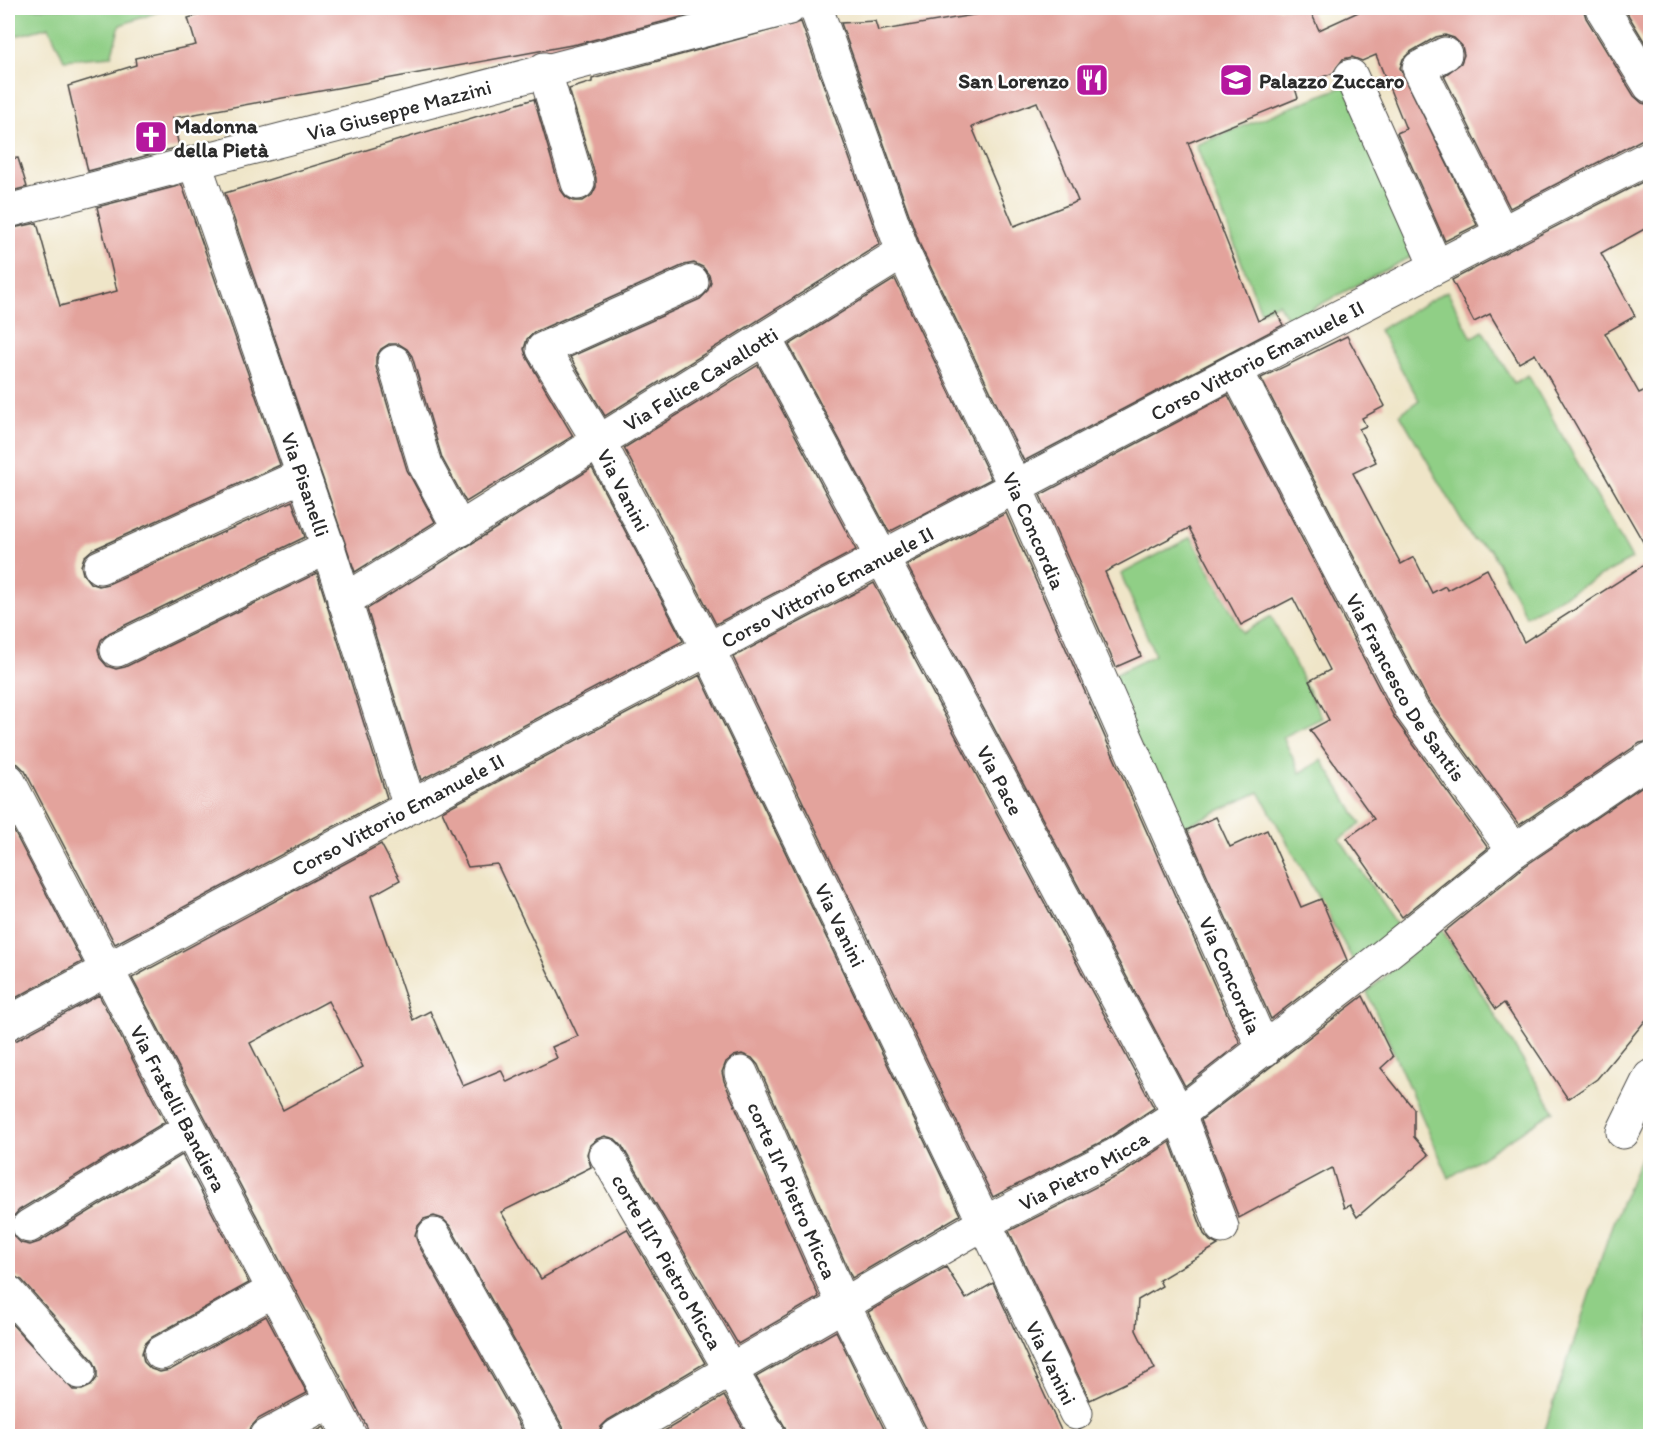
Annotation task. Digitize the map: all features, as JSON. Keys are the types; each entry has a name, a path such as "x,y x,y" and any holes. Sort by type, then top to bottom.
{"street":[{"name":"Via Giuseppe Mazzini","path":"8,211 195,164 544,69 789,8"},
{"name":"Via Concordia","path":"816,8 903,252 1016,488 1264,1050"},
{"path":"1602,8 1650,86"},
{"path":"1445,54 1419,68 1501,232"},
{"path":"544,69 578,183"},
{"path":"1352,76 1436,266"},
{"name":"Corso Vittorio Emanuele II","path":"8,1023 410,807 1236,370 1650,157"},
{"name":"Via Pisanelli","path":"195,164 328,547 410,807"},
{"name":"Via Felice Cavallotti","path":"344,601 460,530 598,440 903,252"},
{"name":"Via Vanini","path":"692,282 543,349 598,440 708,649 986,1222 1076,1413"},
{"name":"Via Pace","path":"765,339 1179,1114 1222,1227"},
{"path":"394,362 425,465 460,530"},
{"name":"Via Francesco De Santis","path":"1236,370 1412,710 1514,851"},
{"path":"99,567 303,475"},
{"path":"117,650 328,547"},
{"path":"1514,851 1650,759"},
{"name":"Via Fratelli Bandiera","path":"8,780 350,1437"},
{"name":"Via Pietro Micca","path":"616,1437 986,1222 1114,1156 1179,1114 1264,1050 1514,851"},
{"name":"corte II^ Pietro Micca","path":"741,1073 844,1306 909,1437"},
{"path":"1623,1132 1650,1077"},
{"path":"29,1226 189,1129"},
{"name":"corte III^ Pietro Micca","path":"606,1155 769,1437"},
{"path":"434,1235 547,1437"},
{"path":"161,1353 273,1290"},
{"path":"8,1292 79,1372"},
{"path":"267,1437 332,1401"}],"green space":[{"path":"8,8 169,8 120,25 111,56 64,60 49,27 8,38"},
{"path":"1347,85 1414,255 1289,321 1278,303 1261,312 1196,145"},
{"path":"1447,291 1472,338 1483,331 1514,383 1528,375 1632,559 1526,616 1490,549 1473,540 1400,414 1419,400 1379,330"},
{"path":"1191,537 1243,633 1271,616 1322,718 1283,737 1300,773 1322,760 1361,824 1340,839 1402,932 1357,967 1259,792 1179,829 1108,678 1155,655 1121,574"},
{"path":"1441,928 1554,1111 1449,1178 1367,992"},
{"path":"1650,1135 1650,1436 1543,1436 1612,1225"}],"building":[{"path":"223,8 716,8 577,44 173,118 179,147 88,171 68,86 136,65 135,58 196,45 188,18"},
{"path":"1015,8 1309,8 1319,30 1367,8 1583,8 1586,18 1634,96 1642,103 1650,105 1650,138 1641,140 1510,208 1444,76 1461,63 1464,55 1462,46 1454,38 1445,35 1436,37 1410,52 1403,59 1400,68 1477,225 1445,241 1397,133 1406,129 1376,55 1362,61 1352,57 1343,59 1333,73 1295,88 1298,98 1188,143 1258,321 1276,312 1283,325 1024,461 920,245 841,23 875,21 878,31","holes":["1037,102 1078,201 1014,226 972,127"]},
{"path":"1624,8 1650,8 1650,51"},
{"path":"801,22 880,244 605,416 570,357 700,299 707,292 711,283 703,267 694,263 684,265 535,332 527,339 524,349 527,358 573,436 466,502 442,458 412,356 399,344 389,344 381,349 376,357 376,367 407,470 435,522 355,572 225,193 534,99 560,189 566,197 573,201 583,201 592,195 596,187 596,178 569,89 592,82 592,79"},
{"path":"18,158 27,187 8,192 8,159"},
{"path":"1650,178 1650,226 1601,253 1635,316 1605,333 1639,393 1650,388 1650,554 1535,354 1519,363 1490,314 1474,322 1452,280"},
{"path":"182,185 280,465 92,550 84,557 81,566 83,574 90,583 99,586 108,584 292,501 305,537 109,633 101,640 98,649 100,658 107,666 116,669 125,667 317,573 387,798 115,944 25,771 18,764 8,761 8,229 37,223 60,306 117,291 97,207"},
{"path":"895,279 991,479 889,532 789,345"},
{"path":"1347,336 1385,406 1362,418 1366,426 1359,429 1376,462 1353,473 1401,564 1414,557 1432,593 1445,586 1447,590 1487,569 1524,642 1650,561 1650,741 1640,743 1519,825 1428,700 1261,378"},
{"path":"758,365 856,550 716,624 624,448"},
{"path":"1228,395 1395,719 1488,848 1402,917 1347,838 1374,819 1310,730 1329,720 1309,681 1330,670 1293,598 1241,625 1189,528 1105,572 1141,656 1116,667 1040,495"},
{"path":"592,468 683,641 421,780 367,609"},
{"path":"1006,513 1240,1043 1185,1086 907,565"},
{"path":"874,583 1154,1108 1105,1140 993,1197 733,657"},
{"path":"700,675 960,1215 852,1278 758,1065 752,1058 742,1054 734,1056 726,1062 722,1072 724,1081 819,1297 738,1344 622,1146 615,1139 605,1136 590,1145 587,1154 591,1167 501,1212 541,1279 627,1229 705,1363 608,1420 601,1427 598,1437 566,1437 563,1427 450,1226 443,1219 434,1216 424,1219 418,1226 415,1235 418,1244 526,1437 369,1437 367,1427 132,978 381,844 400,880 371,896 413,1020 430,1011 463,1086 501,1070 507,1082 557,1058 552,1047 578,1036 497,864 468,867 442,811","holes":["328,1001 363,1067 283,1110 250,1043"]},
{"path":"1650,781 1650,1015 1597,1079 1568,1099 1504,1003 1496,1009 1444,932 1525,866"},
{"path":"1216,817 1230,847 1267,830 1301,907 1321,899 1347,960 1271,1019 1187,830"},
{"path":"8,820 82,962 8,1002"},
{"path":"99,995 165,1122 19,1210 12,1218 10,1226 13,1235 21,1243 30,1245 39,1242 182,1155 249,1283 152,1337 145,1344 142,1353 144,1362 151,1369 160,1372 170,1370 266,1316 307,1393 258,1419 251,1427 248,1437 8,1437 8,1320 73,1390 82,1390 91,1386 97,1378 97,1369 93,1360 22,1280 8,1274 8,1042 17,1040"},
{"path":"1363,996 1393,1057 1381,1068 1414,1109 1414,1137 1429,1155 1357,1217 1350,1205 1344,1208 1332,1168 1239,1218 1201,1120"},
{"path":"1170,1142 1204,1234 1218,1245 1159,1280 1162,1286 1138,1300 1136,1330 1155,1369 1090,1400 1009,1231 1123,1173"},
{"path":"946,1267 966,1299 993,1283 1064,1437 928,1437 926,1428 868,1312"},
{"path":"836,1331 888,1437 788,1437 785,1427 756,1377"},
{"path":"724,1396 748,1437 654,1437"},
{"path":"324,1427 329,1437 306,1437"}],"place":[{"name":"San Lorenzo","path":"1092,80"},
{"name":"Palazzo Zuccaro","path":"1236,80"},
{"name":"Madonna della Pietà","path":"151,137"}]}
